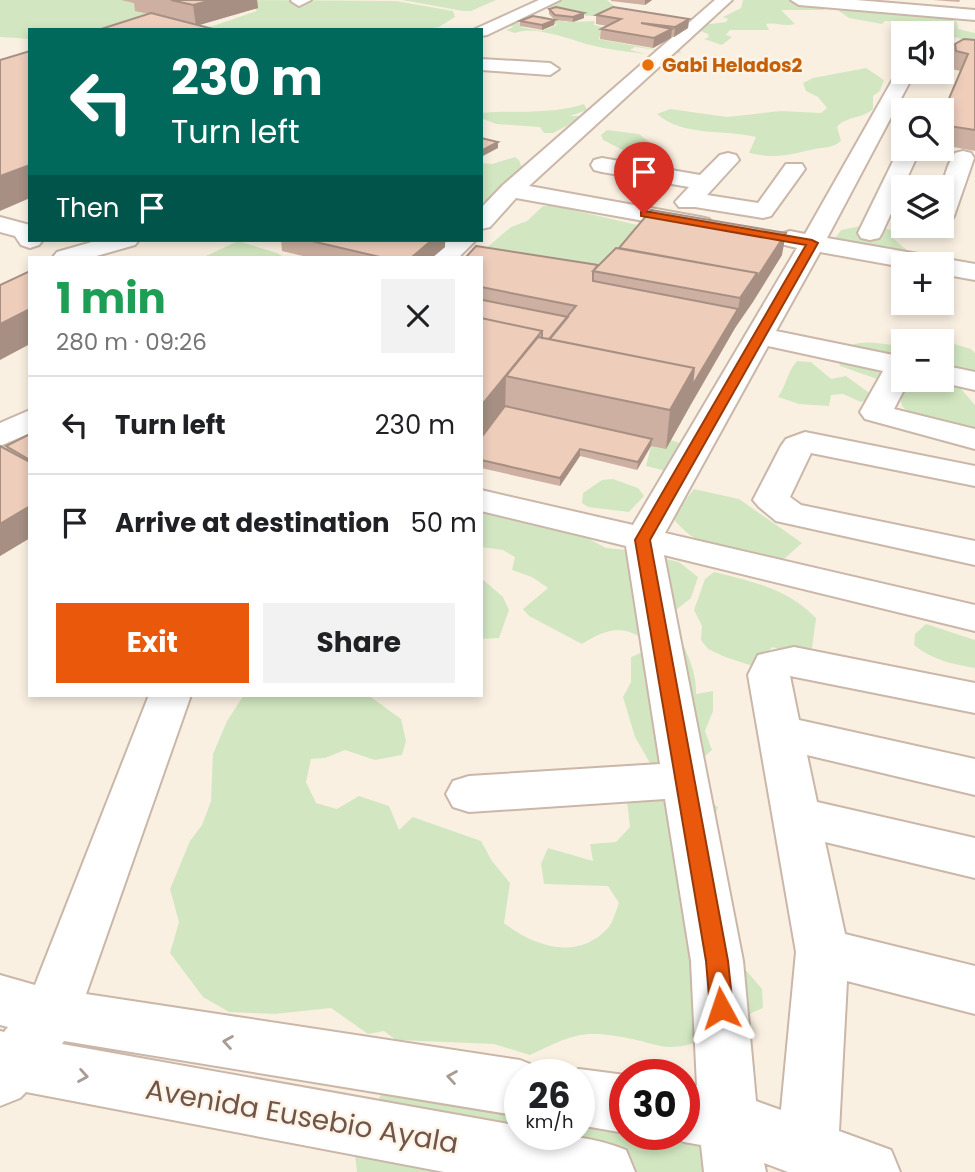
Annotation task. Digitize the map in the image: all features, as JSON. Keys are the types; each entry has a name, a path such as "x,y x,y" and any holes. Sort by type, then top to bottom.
{"street":[{"path":"461,25 519,0"},
{"path":"483,30 552,0"},
{"path":"483,220 511,191 724,0"},
{"path":"799,0 975,15"},
{"path":"888,0 975,7"},
{"path":"935,21 940,12"},
{"path":"483,64 550,69"},
{"path":"869,1172 808,1149 716,1135 717,961 643,540 900,84"},
{"path":"954,180 963,158"},
{"path":"671,218 728,160"},
{"path":"601,165 762,211 767,208 794,169"},
{"path":"511,191 812,243 935,250 975,272"},
{"path":"870,233 891,200"},
{"path":"954,203 975,202"},
{"path":"0,241 20,227"},
{"path":"70,256 119,242"},
{"path":"445,256 461,242"},
{"path":"759,336 891,364"},
{"path":"954,377 975,381"},
{"path":"891,385 876,412 880,415 975,439"},
{"path":"0,436 28,421"},
{"path":"975,476 805,442 798,446 771,500 789,513 975,553"},
{"path":"483,500 975,618"},
{"path":"808,1149 822,952 769,675 774,665 794,661 975,698"},
{"path":"5,1066 26,1007 169,697"},
{"path":"780,732 975,777"},
{"path":"469,794 685,780"},
{"path":"796,816 975,858"},
{"path":"822,952 975,990"},
{"path":"26,1007 504,1084"},
{"name":"Avenida Eusebio Ayala","path":"5,1066 604,1172"}],"green space":[{"path":"0,0 128,0 193,26 210,27 257,11 247,2 252,0 396,1 453,11 455,17 433,28 28,28 28,39 0,37"},
{"path":"402,0 496,0 471,11 463,11"},
{"path":"561,0 607,0 619,10 584,16 549,6"},
{"path":"743,0 803,0 825,10 781,10 795,24 766,24 769,30 730,30 726,35 732,37 722,45 704,39 709,37 708,34 696,29 703,25 726,22 728,19 723,17 741,8"},
{"path":"842,7 947,16 957,22 958,29 975,33 975,48 961,46 958,42 962,40 954,39 954,21 885,21 882,24 849,18 839,11"},
{"path":"536,17 566,22 595,21 594,25 609,28 598,39 654,49 679,49 681,53 635,47 630,50 647,54 594,46 541,32 515,33 506,30 513,27 509,24 526,22 521,27 541,31 557,25"},
{"path":"866,68 884,80 880,91 873,96 873,109 841,123 837,127 841,141 829,147 783,156 749,153 756,137 691,129 667,121 657,114 670,109 727,117 781,111 821,113 827,108 818,97 806,91 803,83 813,78"},
{"path":"584,104 587,110 570,116 580,116 580,119 553,133 544,133 540,127 496,124 483,119 483,113 546,111"},
{"path":"607,130 639,134 653,145 631,154 603,140 601,135"},
{"path":"515,157 522,168 514,177 502,183 483,206 483,163 492,164"},
{"path":"543,206 555,206 642,226 606,267 484,250 511,227 527,221"},
{"path":"870,224 891,230 891,238 910,252 891,252 891,261 834,240 841,230"},
{"path":"241,242 282,256 206,256"},
{"path":"859,343 891,345 891,384 840,366 836,354 843,349"},
{"path":"954,344 975,353 975,381 956,383 975,405 975,447 966,447 951,435 914,418 902,406 898,392 954,392"},
{"path":"797,361 811,362 831,379 846,376 875,397 861,402 843,394 831,395 829,406 799,404 778,397"},
{"path":"662,438 677,442 693,451 667,471 646,466 651,446"},
{"path":"613,479 638,488 644,496 629,512 588,507 582,503 583,493 602,480"},
{"path":"694,489 739,499 802,543 783,560 736,555 708,546 683,529 672,517"},
{"path":"483,507 570,529 606,548 679,562 698,577 691,598 671,614 691,663 696,694 713,691 713,711 705,731 712,750 697,763 650,763 635,737 623,697 631,682 631,657 645,651 642,638 619,630 597,636 582,644 529,616 523,609 548,588 532,577 512,570 515,557 503,550 483,547"},
{"path":"714,572 769,588 805,608 816,618 812,648 797,654 772,647 759,668 708,649 701,640 702,626 694,610 705,579"},
{"path":"483,580 503,597 509,610 499,638 483,639"},
{"path":"926,624 975,640 975,668 935,658 914,645 915,634"},
{"path":"243,697 371,697 401,719 406,741 402,755 375,760 345,750 325,758 311,759 306,782 316,803 337,809 359,796 389,806 399,830 413,817 481,841 492,861 510,883 504,923 529,939 556,947 583,945 596,938 610,926 619,903 608,886 544,884 541,864 548,848 593,861 590,844 616,842 630,827 627,801 703,796 718,807 709,833 715,863 734,903 732,912 739,932 733,955 762,989 763,1008 706,1038 682,1046 665,1047 615,1036 590,1034 569,1038 530,1055 494,1044 396,1040 384,1031 368,1034 331,1008 275,1014 229,1012 203,997 170,953 179,922 170,889 190,841 202,825 211,801 213,754 227,721"},
{"path":"595,1080 609,1083 609,1150 700,1150 700,1142 714,1172 357,1172 353,1137 385,1089 504,1106 504,1150 595,1150"}],"building":[{"path":"171,0 212,0 193,5"},
{"path":"556,7 584,13 573,17 555,15 549,9"},
{"path":"613,7 689,19 675,27 641,23 672,29 654,38 601,29 621,19 596,15"},
{"path":"151,13 209,28 104,28"},
{"path":"533,16 555,20 542,25 520,21"},
{"path":"964,39 975,40 975,130 954,127 954,98 949,98 968,54 956,51 955,44"},
{"path":"28,52 28,166 0,176 0,60"},
{"path":"483,138 498,142 483,150"},
{"path":"651,210 786,233 756,279 757,273 619,248"},
{"path":"316,242 430,242 413,256 376,256"},
{"path":"476,246 598,265 593,271 593,281 738,309 692,386 694,368 549,339 576,306 483,287 483,256 467,256"},
{"path":"616,248 757,273 740,298 593,271"},
{"path":"28,272 28,310 0,324 0,285"},
{"path":"483,300 568,317 550,339 542,338 542,331 483,318"},
{"path":"483,318 542,331 483,404"},
{"path":"538,337 694,368 670,410 506,376"},
{"path":"505,406 652,439 638,462 580,449 560,478 483,460 483,435"},
{"path":"28,435 28,459 6,446"},
{"path":"0,446 28,461 28,507 0,524"}],"place":[{"name":"Gabi Helados2","path":"648,65"}],"route":[{"path":"644,214 812,243 643,540 717,961 721,1008"}]}
